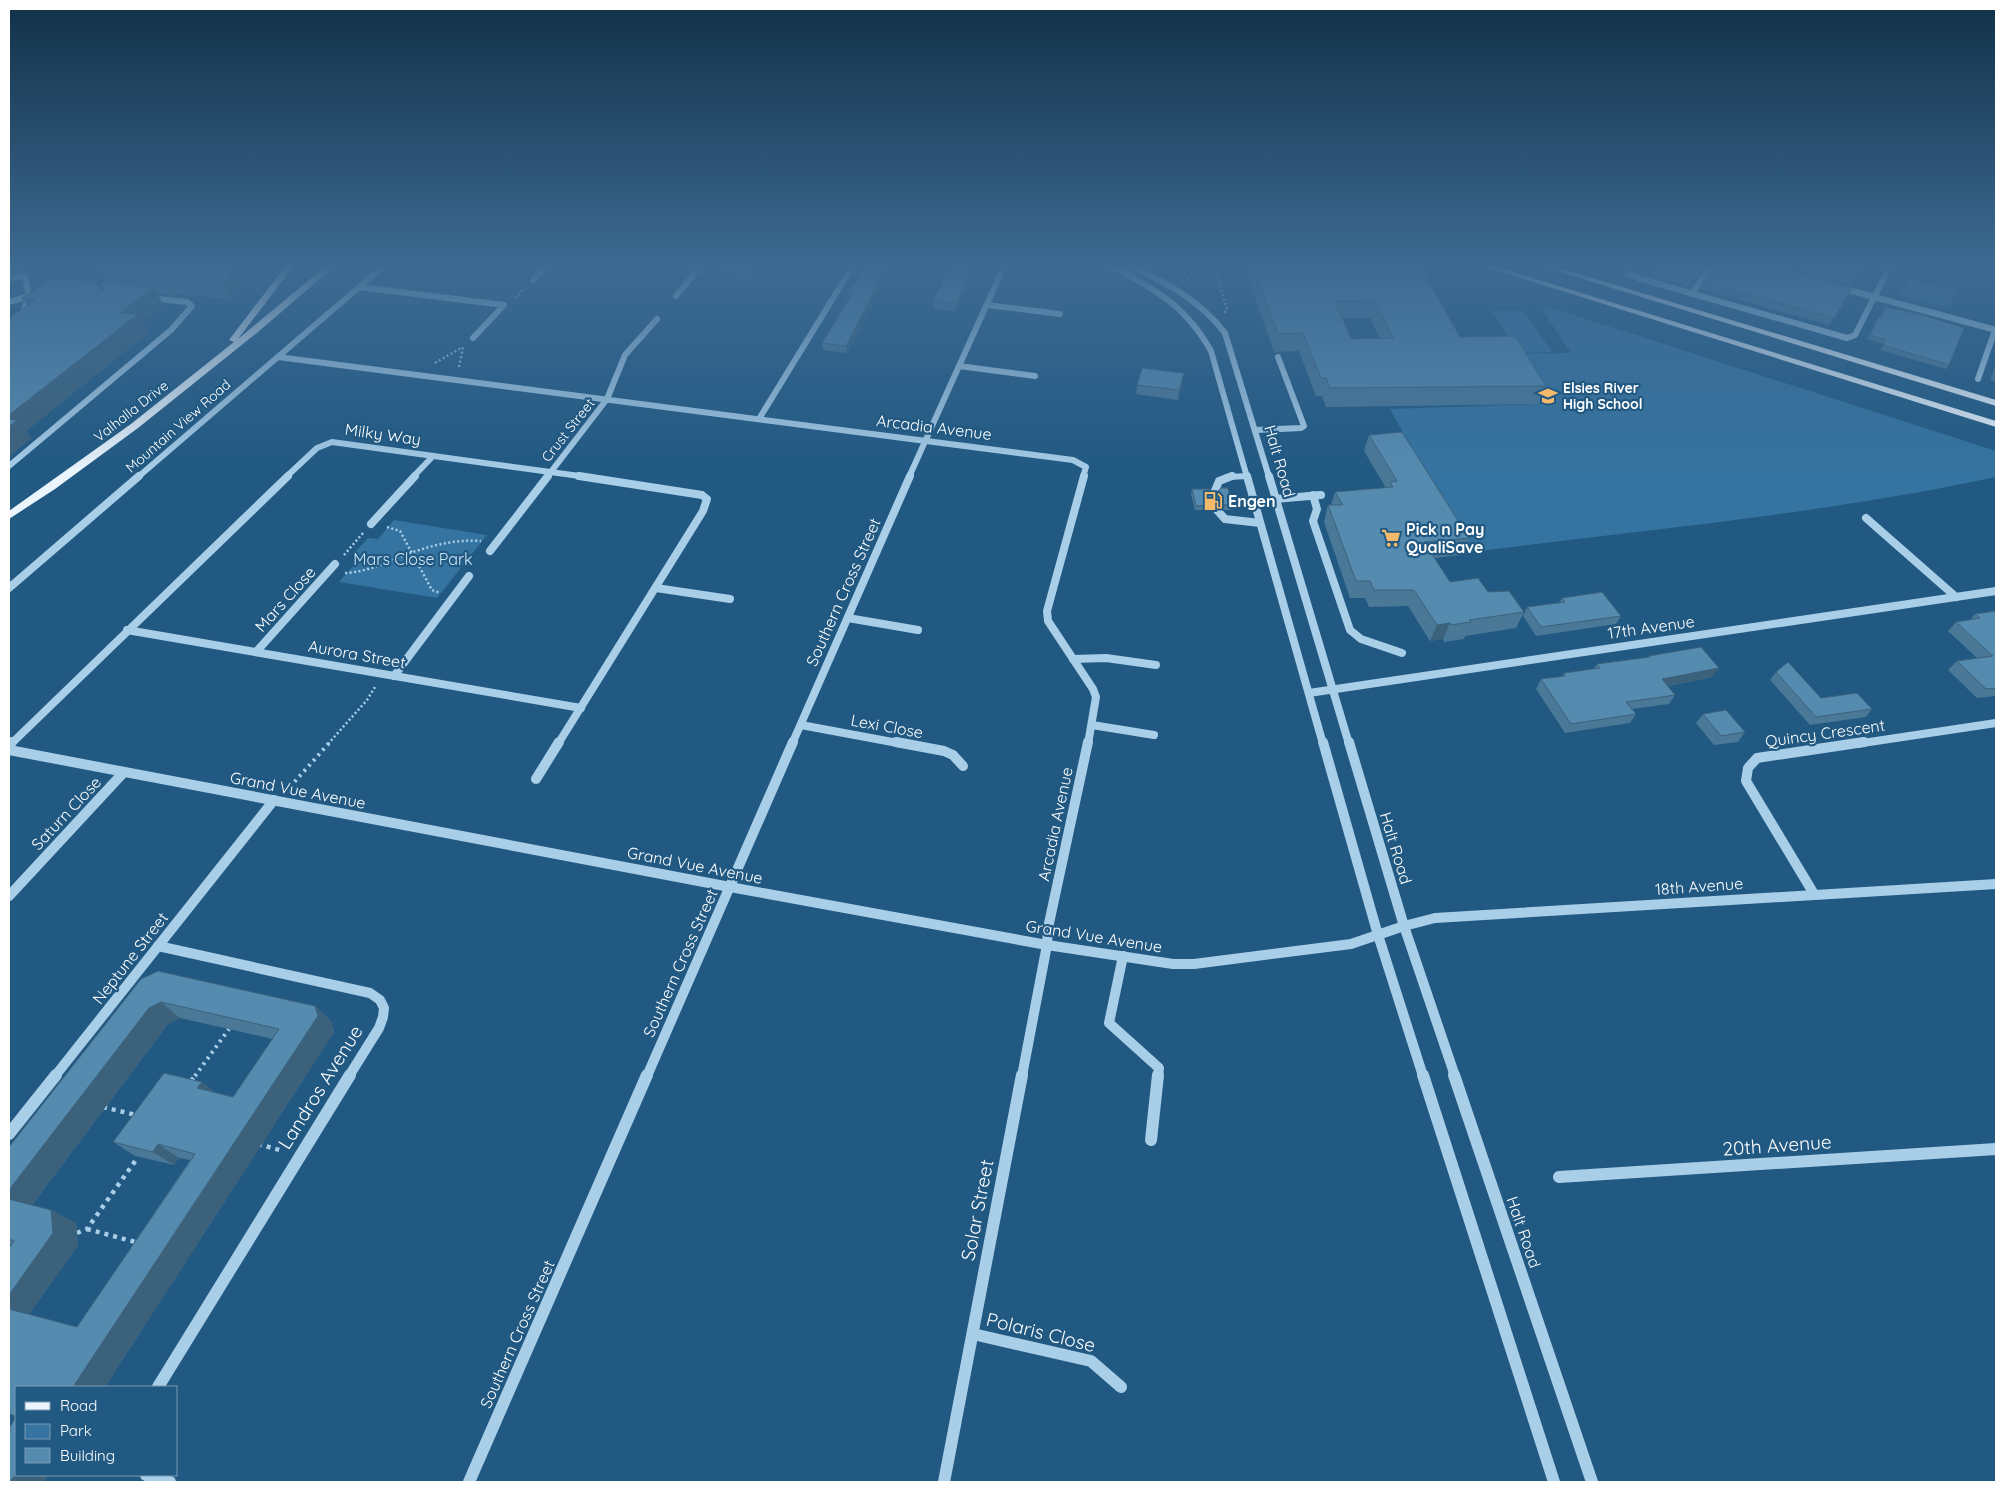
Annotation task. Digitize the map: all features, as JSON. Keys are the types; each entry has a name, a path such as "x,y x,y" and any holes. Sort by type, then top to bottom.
{"main road":[{"path":"196,378 238,334"},
{"name":"Valhalla Drive","path":"9,516 93,458 196,378 249,334"},
{"path":"1704,334 1996,424"},
{"path":"1767,334 1996,403"}],"street":[{"path":"9,466 167,334"},
{"name":"Mountain View Road","path":"9,588 305,334"},
{"path":"473,338 477,334"},
{"name":"Crust Street","path":"490,551 607,400 625,355 643,334"},
{"path":"758,419 811,334"},
{"name":"Southern Cross Street","path":"469,1482 973,334"},
{"path":"1203,334 1211,351 1378,935 1554,1482"},
{"name":"Halt Road","path":"1225,334 1256,430 1275,499 1404,926 1592,1482"},
{"path":"1831,334 1847,338 1856,334"},
{"path":"1978,379 1995,334"},
{"name":"Arcadia Avenue","path":"278,357 1073,460 1086,467 1047,611 1048,621 1052,628 1096,694 1092,725 1048,928 1047,945"},
{"path":"1256,430 1301,428 1304,426 1278,357"},
{"path":"959,366 1035,376"},
{"name":"Milky Way","path":"9,745 320,446 332,442 693,492 707,499 703,511 656,588 536,779"},
{"path":"371,524 433,456"},
{"path":"1214,493 1219,481 1229,477 1247,476"},
{"path":"1275,499 1317,495 1318,509 1313,521 1350,630 1362,639 1402,653"},
{"path":"1217,510 1225,519 1260,523"},
{"path":"1866,518 1956,597"},
{"name":"Mars Close","path":"256,652 335,564"},
{"path":"394,676 469,576"},
{"path":"656,588 730,599"},
{"name":"17th Avenue","path":"1310,693 1996,591"},
{"path":"848,618 918,630"},
{"name":"Aurora Street","path":"127,630 582,708"},
{"path":"1073,659 1114,658 1156,665"},
{"name":"Quincy Crescent","path":"1814,894 1746,781 1745,772 1748,766 1757,758 1996,723"},
{"name":"Lexi Close","path":"801,725 944,751 953,755 963,766"},
{"path":"1092,725 1154,735"},
{"name":"Grand Vue Avenue","path":"9,750 730,887 1047,945 1173,964 1189,965 1319,949 1351,944 1378,935"},
{"name":"Saturn Close","path":"9,896 124,772"},
{"name":"Neptune Street","path":"9,1134 274,800"},
{"name":"18th Avenue","path":"1378,935 1435,918 1457,916 1996,884"},
{"name":"Solar Street","path":"944,1482 1047,945"},
{"name":"Landros Avenue","path":"158,946 370,993 377,996 385,1010 379,1028 159,1386"},
{"path":"1123,956 1109,1023 1159,1068 1151,1140"},
{"name":"20th Avenue","path":"1559,1177 1996,1149"},
{"name":"Polaris Close","path":"973,1334 1091,1361 1121,1387"},
{"path":"149,1476 170,1482"}],"path":[{"path":"435,363 461,348 473,338"},
{"path":"456,369 461,366 461,348"},
{"path":"335,564 371,524"},
{"path":"392,527 400,531 432,590 436,593"},
{"path":"347,573 381,567 411,553 467,539"},
{"path":"274,800 297,780 367,700 383,674"},
{"path":"186,1088 229,1029"},
{"path":"93,1104 141,1116"},
{"path":"255,1144 301,1155"},
{"path":"77,1234 86,1229 138,1156"},
{"path":"86,1229 142,1244"}],"green space":[{"path":"1506,334 1539,334 1552,352 1518,353"},
{"name":"Elsies River High School","path":"1558,334 1632,334 1996,451 1996,477 1931,490 1800,511 1470,552 1390,409 1543,404 1513,354 1571,353"},
{"name":"Mars Close Park","path":"394,520 487,535 437,598 339,582 362,556 353,554 368,538 378,539"}],"building":[{"path":"9,334 113,334 9,415"},
{"path":"828,334 852,334 846,346 822,343"},
{"path":"1303,334 1349,334 1351,339 1393,338 1391,334 1458,334 1460,337 1515,336 1546,386 1330,388 1326,378 1321,378"},
{"path":"1962,334 1949,365 1883,345 1886,340 1870,335"},
{"path":"1142,368 1184,373 1179,390 1137,385"},
{"path":"9,419 17,420 9,427"},
{"path":"1402,432 1469,538 1424,542 1450,582 1478,578 1488,592 1509,591 1524,612 1469,620 1471,622 1451,625 1450,623 1437,625 1414,590 1374,590 1370,581 1356,581 1328,505 1343,505 1335,492 1393,487 1390,482 1397,481 1369,435"},
{"path":"1221,488 1228,488 1232,505 1225,505 1217,500 1212,505 1196,506 1192,489 1209,489 1215,494"},
{"path":"1602,592 1621,616 1541,627 1527,607 1565,602 1562,598"},
{"path":"1996,611 1996,688 1986,689 1957,661 1993,656 1956,622 1980,618 1975,614"},
{"path":"1701,647 1719,668 1662,679 1675,695 1626,702 1636,714 1571,724 1541,679 1565,676 1564,673 1600,668 1597,664 1650,657"},
{"path":"1788,662 1821,698 1857,693 1872,709 1816,717 1776,672"},
{"path":"1726,710 1745,732 1721,736 1703,714"},
{"path":"158,971 315,1006 318,1016 74,1386 15,1386 15,1416 9,1414 9,1309 77,1327 195,1154 158,1144 153,1152 113,1142 164,1073 202,1082 197,1088 233,1097 279,1029 161,1002 149,1008 9,1190 9,1147 141,979"},
{"path":"9,1199 51,1210 53,1233 9,1295 9,1248 14,1241 9,1239"},
{"path":"15,1419 15,1475 10,1482 9,1482 9,1428"}],"place":[{"name":"Elsies River High School","path":"1548,396"},
{"name":"Engen","path":"1213,501"},
{"name":"Pick n Pay QualiSave","path":"1391,538"}]}
